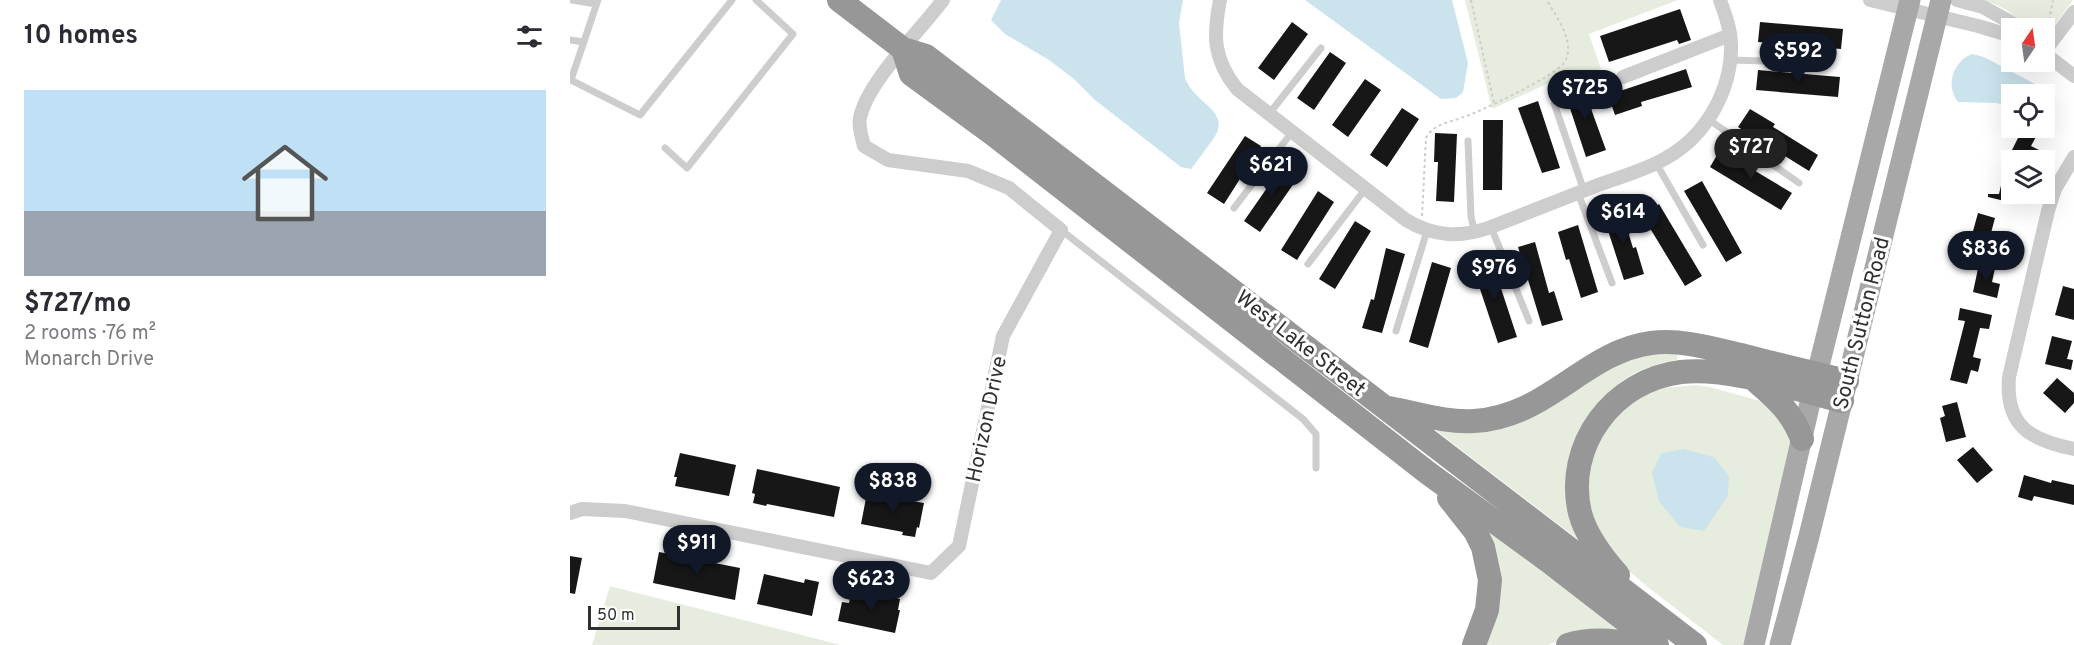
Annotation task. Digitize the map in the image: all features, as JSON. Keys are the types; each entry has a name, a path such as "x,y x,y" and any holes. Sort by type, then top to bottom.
{"highway":[{"name":"West Lake Street","path":"839,0 903,49 926,56 1695,645"},
{"name":"West Lake Street","path":"903,49 911,74 1189,286 1428,473 1547,560 1657,645"},
{"path":"1384,407 1445,419 1473,421 1495,418 1521,411 1547,398 1613,354 1649,343 1676,341 1703,346 1815,384 1844,391"},
{"path":"1657,616 1608,565 1588,534 1580,514 1578,466 1589,434 1605,411 1623,394 1661,376 1712,372 1756,380 1815,384"},
{"path":"1756,380 1791,415 1802,438"},
{"path":"1428,473 1475,531 1483,547 1490,580 1487,610 1474,645"},
{"path":"1568,645 1580,641 1605,641 1632,645"}],"main road":[{"name":"South Sutton Road","path":"1754,645 1815,384 1909,5"},
{"name":"South Sutton Road","path":"1780,645 1939,8"}],"street":[{"path":"943,0 867,98 859,120 864,146 888,160 968,171 1009,188 1061,230"},
{"path":"1220,0 1215,37 1220,62 1237,89 1366,188 1424,229 1449,235 1475,233 1491,227 1664,160 1686,145 1708,119 1725,86 1730,60 1730,35 1721,0"},
{"path":"1870,0 1939,8 1978,26 2001,33"},
{"path":"1957,0 1983,7 2003,18"},
{"path":"2055,37 2074,12"},
{"path":"1623,77 1730,35"},
{"path":"2055,61 2074,76"},
{"path":"2074,157 2055,189 2048,211 2008,388 2010,406 2020,426 2044,442 2074,449"},
{"name":"Horizon Drive","path":"570,513 582,508 625,511 931,573 959,546 1003,336 1061,230"}],"lane":[{"path":"572,0 597,2 571,80 640,115 732,0"},
{"path":"665,148 687,168 793,34 756,0"},
{"path":"570,40 584,42"},
{"path":"1269,114 1322,48"},
{"path":"1730,60 1826,63"},
{"path":"1554,103 1612,283"},
{"path":"1708,119 1799,183"},
{"path":"1234,208 1292,132"},
{"path":"1468,141 1475,233"},
{"path":"1656,163 1703,244"},
{"path":"1308,264 1366,188"},
{"path":"1491,227 1530,321"},
{"path":"1396,331 1424,229"},
{"path":"1061,230 1303,419 1316,434 1316,468"}],"path":[{"path":"1471,0 1494,103"},
{"path":"1424,229 1426,138 1430,130 1494,103 1556,70 1567,59 1568,45 1565,35 1547,0"},
{"path":"2049,18 2053,0"}],"green space":[{"path":"1465,0 1678,0 1589,34 1601,69 1558,79 1492,109"},
{"path":"1985,0 2073,0 2055,25 2055,18 2018,18"},
{"path":"1678,351 1677,360 1639,371 1619,383 1591,412 1584,544 1429,425 1593,377 1633,357"},
{"path":"1696,385 1767,403 1789,425 1791,446 1745,645 1723,645 1649,588 1624,567 1593,524 1586,476 1607,422 1649,392 1663,388"},
{"path":"1486,529 1626,636 1564,639 1548,645 1487,645 1498,613"},
{"path":"610,586 841,645 592,645"}],"water":[{"path":"1001,0 1183,0 1179,23 1185,78 1194,92 1213,111 1219,123 1214,138 1191,169 1181,167 1095,100 1074,79 1049,60 1005,34 991,20"},
{"path":"1305,0 1452,0 1468,63 1463,92 1456,98 1441,99"},
{"path":"1972,54 1984,57 2001,66 2001,72 2012,72 2035,84 2001,84 2001,104 1958,102 1952,89 1953,75 1965,57"},
{"path":"1684,449 1714,457 1729,476 1728,496 1704,531 1680,527 1659,501 1652,473 1661,453"}],"building":[{"path":"1680,9 1691,40 1679,44 1677,40 1609,62 1600,36"},
{"path":"1292,22 1308,34 1274,80 1258,68"},
{"path":"1760,22 1843,29 1841,49 1758,42"},
{"path":"1330,52 1346,63 1314,110 1297,98"},
{"path":"1686,69 1692,87 1641,102 1642,106 1615,115 1608,95"},
{"path":"1758,70 1840,77 1838,97 1756,90"},
{"path":"1365,79 1381,90 1348,137 1332,125"},
{"path":"1582,84 1606,150 1586,157 1564,90"},
{"path":"1538,101 1560,168 1542,173 1518,108"},
{"path":"1402,108 1419,119 1387,167 1370,155"},
{"path":"1750,109 1775,124 1773,127 1818,155 1809,171 1738,127"},
{"path":"1483,120 1503,120 1502,190 1483,190"},
{"path":"1435,133 1457,134 1454,202 1436,201 1438,162 1434,162"},
{"path":"1245,136 1261,146 1224,204 1207,193"},
{"path":"2018,138 2035,138 2031,146 2039,150 2012,150"},
{"path":"1720,150 1792,193 1781,210 1710,167"},
{"path":"1283,165 1299,176 1260,232 1244,221"},
{"path":"1702,181 1742,253 1726,262 1684,191"},
{"path":"2001,186 2001,200 1988,197 1988,194 1999,194"},
{"path":"1318,191 1334,202 1297,260 1281,250"},
{"path":"1659,204 1702,276 1685,286 1642,215"},
{"path":"1621,209 1644,274 1624,280 1603,215"},
{"path":"1978,213 1995,218 1991,233 2010,237 2007,252 1970,242"},
{"path":"1355,221 1371,231 1335,289 1319,279"},
{"path":"1578,225 1598,292 1581,298 1558,232"},
{"path":"1535,242 1549,293 1554,291 1563,320 1542,326 1518,247"},
{"path":"1386,248 1405,254 1382,333 1362,328 1371,299 1374,300"},
{"path":"1491,258 1517,337 1498,343 1472,265"},
{"path":"1432,262 1451,268 1428,348 1409,342"},
{"path":"1979,264 1995,268 1992,282 2000,284 1997,298 1973,292"},
{"path":"2063,286 2074,289 2074,320 2055,315"},
{"path":"1960,308 1992,315 1989,329 1980,328 1973,357 1981,359 1978,372 1971,370 1967,384 1950,380 1965,321 1958,320"},
{"path":"2052,336 2072,341 2067,359 2073,360 2071,370 2045,364"},
{"path":"2057,378 2074,393 2074,403 2065,413 2043,393"},
{"path":"1957,402 1966,437 1946,442 1940,418 1945,416 1942,406"},
{"path":"1973,447 1993,470 1977,483 1957,460"},
{"path":"680,453 736,465 729,496 675,486 677,477 674,477"},
{"path":"757,469 840,487 834,517 753,503 755,494 752,493"},
{"path":"2024,475 2051,483 2052,480 2074,485 2074,505 2034,496 2032,501 2018,497"},
{"path":"867,493 924,503 915,537 902,535 903,532 861,524"},
{"path":"659,552 740,568 735,600 653,583"},
{"path":"570,556 582,558 575,594 570,593"},
{"path":"764,574 804,583 805,579 819,582 812,616 757,604"},
{"path":"851,592 886,599 886,596 900,599 895,633 838,621 842,602 849,603"}]}
